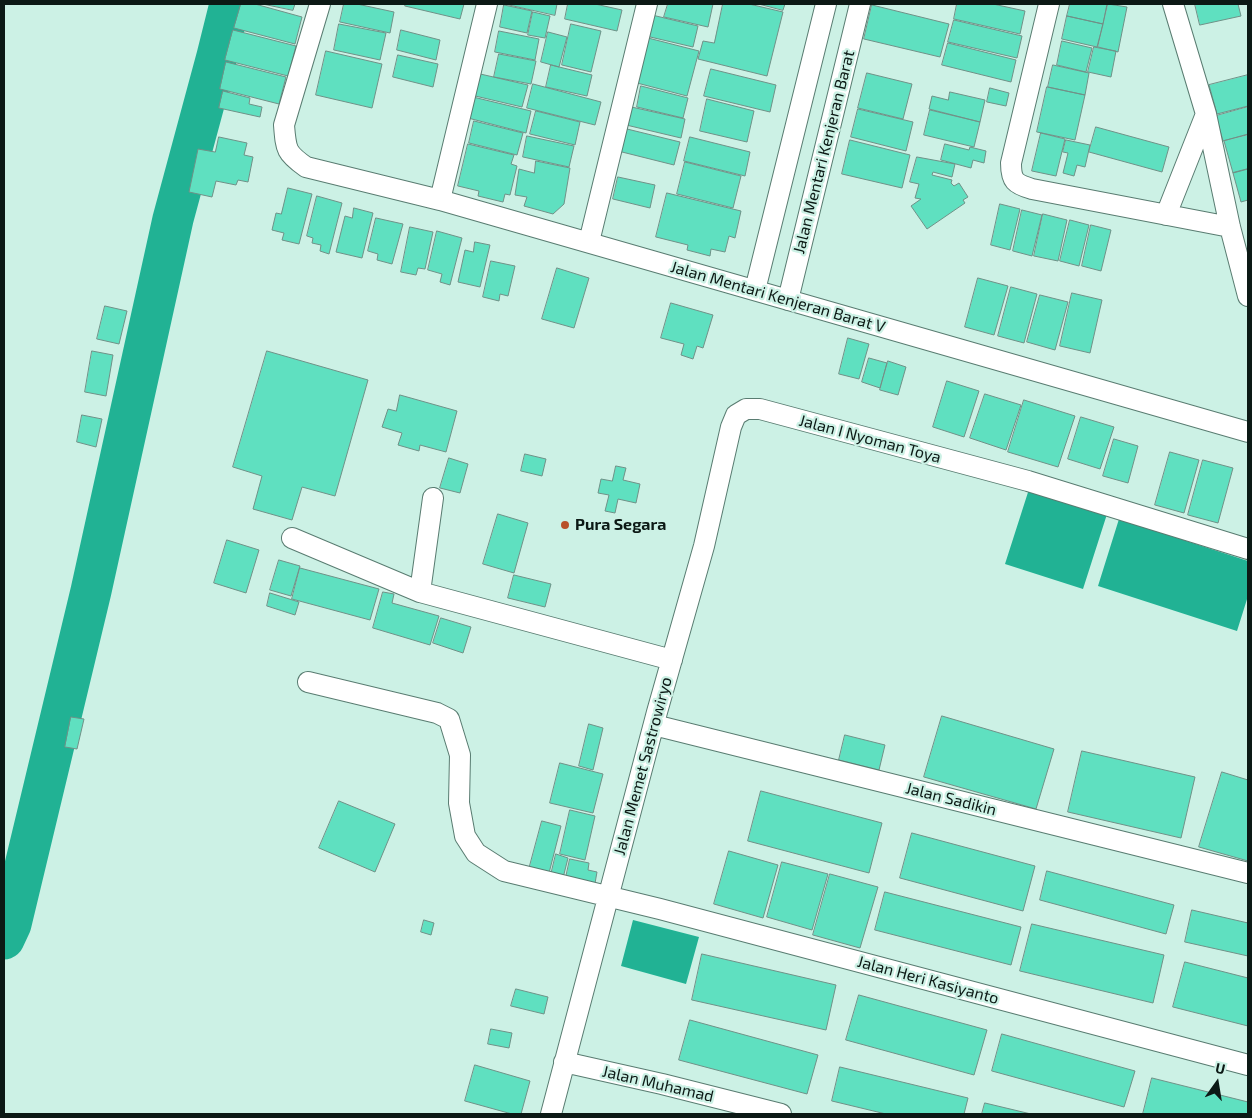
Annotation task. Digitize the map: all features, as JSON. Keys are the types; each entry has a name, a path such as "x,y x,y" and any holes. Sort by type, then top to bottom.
{"street":[{"name":"Jalan Mentari Kenjeran Barat V","path":"320,4 284,125 286,145 290,156 306,167 440,200 1248,432"},
{"path":"440,200 487,4"},
{"path":"589,242 646,4"},
{"name":"Jalan Mentari Kenjeran Barat","path":"756,290 826,4"},
{"name":"Jalan Mentari Kenjeran Barat","path":"788,300 860,4"},
{"path":"1049,4 1011,162 1012,176 1020,185 1032,189 1230,227"},
{"path":"1173,4 1206,114 1230,227 1248,296"},
{"path":"1166,215 1206,114"},
{"name":"Jalan I Nyoman Toya","path":"672,660 704,546 732,427 736,415 746,409 760,409 1028,481 1248,549"},
{"path":"420,592 433,498"},
{"name":"Jalan Memet Sastrowiryo","path":"292,538 420,592 672,660 551,1114"},
{"name":"Jalan Heri Kasiyanto","path":"308,682 437,713 449,719 460,755 459,803 465,836 476,853 504,871 608,896 1248,1065"},
{"name":"Jalan Sadikin","path":"654,725 1248,873"},
{"name":"Jalan Muhamad","path":"564,1062 781,1114"}],"shaded area":[{"path":"1030,486 1108,511 1083,589 1005,564"},
{"path":"1119,519 1248,561 1248,596 1237,631 1098,586"},
{"path":"633,920 699,937 686,984 621,966"}],"building":[{"path":"241,4 255,4 302,17 295,44 234,28"},
{"path":"263,4 295,4 293,10"},
{"path":"344,4 357,4 394,12 390,33 340,22"},
{"path":"406,4 464,4 460,19 405,6"},
{"path":"505,4 557,4 555,15"},
{"path":"568,4 595,4 622,10 617,31 565,19"},
{"path":"668,4 713,4 708,27 664,17"},
{"path":"723,4 749,4 783,12 767,76 698,59 703,41 714,43"},
{"path":"759,4 785,4 783,10"},
{"path":"957,4 993,4 1025,11 1020,34 954,19"},
{"path":"1070,4 1107,4 1103,24 1067,16"},
{"path":"1108,4 1127,7 1118,52 1098,47"},
{"path":"1195,4 1238,4 1241,16 1200,25"},
{"path":"504,5 532,11 527,33 500,27"},
{"path":"872,5 949,24 940,57 864,39"},
{"path":"533,12 550,16 545,38 528,35"},
{"path":"652,15 698,26 693,47 646,36"},
{"path":"1067,16 1103,24 1097,47 1062,39"},
{"path":"954,20 1022,36 1017,58 948,42"},
{"path":"339,24 386,33 380,60 334,50"},
{"path":"571,24 601,31 591,72 562,65"},
{"path":"233,30 296,46 288,76 225,60"},
{"path":"401,30 440,40 436,60 397,50"},
{"path":"499,31 539,39 535,60 495,52"},
{"path":"548,32 567,37 559,67 541,62"},
{"path":"648,38 699,51 687,96 637,83"},
{"path":"1062,41 1092,48 1086,72 1057,65"},
{"path":"948,43 1016,60 1011,82 942,65"},
{"path":"1094,47 1116,51 1111,77 1088,72"},
{"path":"326,51 382,64 372,108 316,95"},
{"path":"499,54 536,61 531,84 494,77"},
{"path":"398,55 438,64 433,87 393,77"},
{"path":"226,62 286,77 279,104 220,89"},
{"path":"551,65 592,75 587,96 546,87"},
{"path":"1053,65 1089,73 1085,95 1048,87"},
{"path":"711,69 776,85 770,112 704,96"},
{"path":"476,73 528,85 522,107 471,95"},
{"path":"867,73 912,84 903,119 858,108"},
{"path":"1248,75 1248,106 1217,114 1209,85"},
{"path":"533,84 601,102 595,125 527,108"},
{"path":"641,86 688,98 683,118 637,107"},
{"path":"1047,87 1085,95 1075,140 1037,132"},
{"path":"990,88 1009,93 1006,106 987,102"},
{"path":"223,91 250,98 249,104 262,107 260,117 219,108"},
{"path":"950,92 985,100 980,122 929,109 932,96 948,100"},
{"path":"473,97 531,111 526,133 468,118"},
{"path":"707,99 754,111 747,142 700,131"},
{"path":"627,106 685,119 681,138 622,124"},
{"path":"1248,107 1248,134 1223,141 1216,116"},
{"path":"858,109 913,122 906,151 851,137"},
{"path":"930,110 980,122 974,147 924,135"},
{"path":"536,111 580,122 575,145 530,134"},
{"path":"474,121 523,133 517,155 469,143"},
{"path":"1096,127 1169,147 1162,172 1089,152"},
{"path":"623,128 680,142 674,165 618,151"},
{"path":"1041,133 1065,139 1056,176 1032,171"},
{"path":"1248,135 1248,169 1233,173 1224,141"},
{"path":"527,136 574,146 569,167 523,157"},
{"path":"219,137 247,143 244,155 253,157 248,182 238,180 236,185 216,181 212,197 189,192 198,149 215,152"},
{"path":"690,137 750,152 745,176 684,161"},
{"path":"850,140 910,155 902,188 842,174"},
{"path":"1066,140 1090,145 1085,167 1077,165 1074,176 1063,173 1068,153 1063,152"},
{"path":"468,144 514,155 511,164 517,166 510,195 505,194 503,202 478,196 479,191 458,186"},
{"path":"945,144 969,150 970,147 986,151 984,163 973,160 971,168 941,160"},
{"path":"917,157 955,164 952,177 933,172 932,175 952,180 951,183 954,186 959,183 968,197 963,200 965,203 927,229 911,206 921,199 915,198 919,184 910,182"},
{"path":"536,161 570,168 564,204 553,214 524,206 527,197 515,195 519,169 534,173"},
{"path":"685,162 741,176 733,208 677,194"},
{"path":"1248,169 1248,200 1241,202 1233,173"},
{"path":"618,177 655,185 650,208 613,199"},
{"path":"288,188 312,194 299,244 282,240 284,233 272,230 276,213 281,214"},
{"path":"667,193 741,211 735,238 729,236 725,252 711,249 710,256 687,250 688,245 656,237"},
{"path":"317,196 342,203 329,254 320,251 321,245 312,243 313,238 307,236"},
{"path":"1000,204 1020,209 1010,250 991,245"},
{"path":"354,208 373,213 362,258 336,252 345,216 352,218"},
{"path":"1022,210 1042,215 1032,256 1013,251"},
{"path":"1043,214 1067,220 1058,261 1034,256"},
{"path":"376,218 403,224 392,264 377,260 378,254 368,251"},
{"path":"1070,220 1089,225 1079,266 1060,261"},
{"path":"1091,225 1111,230 1101,271 1082,266"},
{"path":"410,227 433,232 425,269 418,268 416,275 401,272"},
{"path":"437,231 462,238 450,285 440,282 442,274 428,270"},
{"path":"475,242 490,245 480,287 458,282 465,250 473,252"},
{"path":"491,261 515,266 508,296 500,294 499,301 483,297"},
{"path":"557,268 589,278 574,328 542,319"},
{"path":"978,278 1008,286 994,335 965,327"},
{"path":"1011,287 1037,294 1024,343 998,336"},
{"path":"1072,293 1102,300 1090,353 1060,346"},
{"path":"1040,295 1068,302 1055,350 1027,342"},
{"path":"671,303 713,315 703,348 697,346 693,359 681,355 684,344 661,338"},
{"path":"105,306 127,311 119,344 97,339"},
{"path":"848,338 869,344 859,379 839,374"},
{"path":"92,351 113,355 106,396 85,392"},
{"path":"267,351 368,380 335,496 302,487 292,520 253,509 262,476 233,467"},
{"path":"869,358 887,363 880,388 862,382"},
{"path":"888,361 906,367 898,395 880,390"},
{"path":"947,381 979,391 964,437 933,427"},
{"path":"985,394 1021,405 1006,450 970,438"},
{"path":"400,395 457,411 446,452 420,445 419,451 398,445 402,433 382,427 388,409 396,411"},
{"path":"1024,400 1075,416 1058,467 1008,452"},
{"path":"82,415 102,419 96,447 77,442"},
{"path":"1081,417 1114,427 1100,469 1068,459"},
{"path":"1114,439 1138,446 1128,483 1103,476"},
{"path":"1170,452 1199,460 1184,513 1155,505"},
{"path":"525,454 546,459 542,476 521,471"},
{"path":"449,458 468,464 460,493 440,488"},
{"path":"1203,460 1233,468 1218,523 1188,515"},
{"path":"616,466 626,468 623,480 640,484 636,503 618,499 615,513 605,511 609,495 598,493 601,479 612,481"},
{"path":"498,514 528,523 514,573 483,564"},
{"path":"227,540 259,550 246,593 214,583"},
{"path":"279,560 300,566 291,596 270,590"},
{"path":"300,568 379,589 370,620 292,599"},
{"path":"514,575 551,584 545,607 508,598"},
{"path":"383,592 394,594 392,603 439,616 430,645 373,628"},
{"path":"270,593 299,602 295,615 267,606"},
{"path":"441,618 471,627 463,653 433,643"},
{"path":"942,716 1054,749 1036,809 924,777"},
{"path":"71,717 84,719 77,749 65,747"},
{"path":"589,724 603,728 593,770 579,766"},
{"path":"845,735 885,745 879,770 839,760"},
{"path":"1082,751 1195,777 1181,838 1068,812"},
{"path":"560,763 603,774 593,813 550,803"},
{"path":"1222,772 1248,780 1248,861 1199,847"},
{"path":"761,791 882,823 869,873 748,841"},
{"path":"339,801 395,824 375,872 319,848"},
{"path":"570,810 595,816 585,860 560,854"},
{"path":"542,821 561,826 548,877 528,873"},
{"path":"912,833 1035,866 1023,911 900,878"},
{"path":"729,851 778,865 763,918 714,904"},
{"path":"556,854 568,858 562,882 550,879"},
{"path":"570,859 589,863 588,870 597,872 594,889 565,882"},
{"path":"782,862 828,874 812,930 767,917"},
{"path":"1047,871 1174,905 1166,934 1040,900"},
{"path":"830,874 878,887 860,948 813,935"},
{"path":"885,892 1021,927 1011,965 875,930"},
{"path":"1192,910 1248,923 1248,956 1185,942"},
{"path":"424,920 434,923 431,935 421,932"},
{"path":"1032,924 1164,955 1153,1003 1020,971"},
{"path":"702,954 836,985 826,1030 692,1000"},
{"path":"1185,962 1248,978 1248,1026 1173,1007"},
{"path":"516,989 548,997 544,1014 511,1006"},
{"path":"859,995 987,1030 974,1075 846,1040"},
{"path":"690,1020 818,1055 807,1094 679,1060"},
{"path":"491,1029 512,1033 509,1048 488,1044"},
{"path":"1002,1034 1135,1071 1124,1107 992,1071"},
{"path":"475,1065 530,1081 521,1114 512,1114 465,1101"},
{"path":"840,1067 968,1098 964,1114 886,1114 832,1101"},
{"path":"1152,1078 1248,1102 1248,1114 1143,1114"},
{"path":"985,1103 1031,1114 982,1114"}],"waterway":[{"path":"4,939 11,924 91,591 173,219 230,4"}],"place":[{"name":"Pura Segara","path":"565,525"}]}
